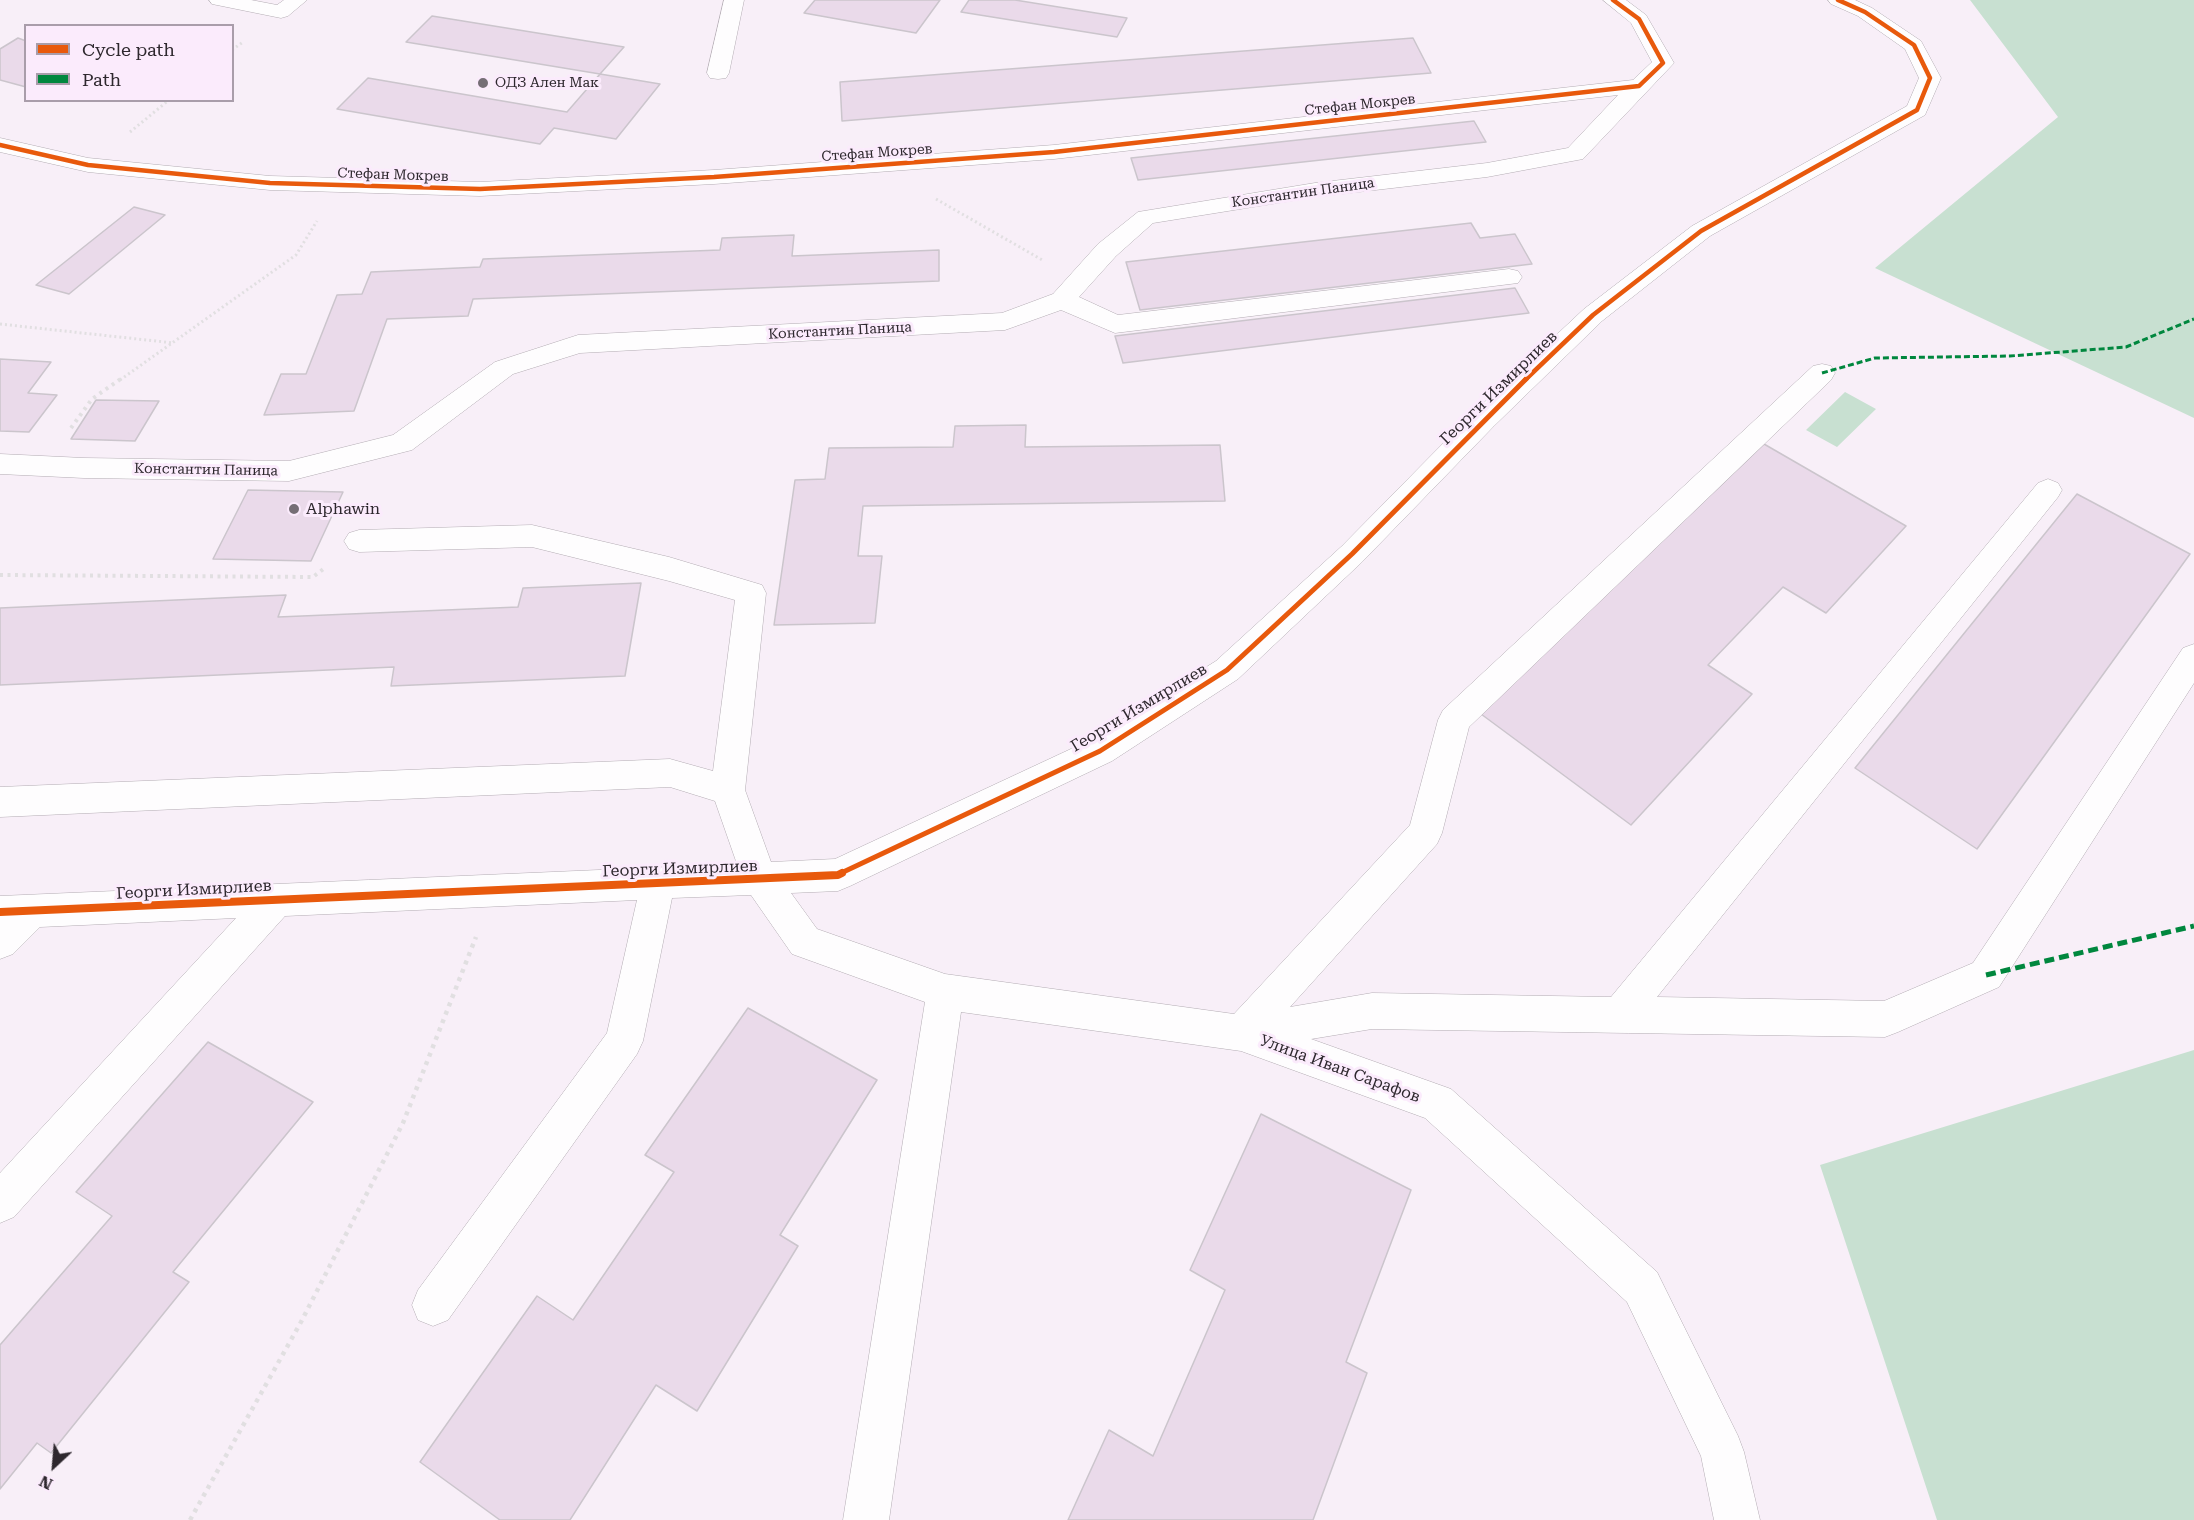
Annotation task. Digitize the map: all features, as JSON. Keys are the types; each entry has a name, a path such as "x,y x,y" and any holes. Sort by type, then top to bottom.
{"street":[{"path":"219,0 281,12 297,0"},
{"path":"718,73 734,0"},
{"path":"1613,0 1639,19 1663,63 1639,86"},
{"name":"Георги Измирлиев","path":"16,911 838,875 1100,752 1227,670 1352,554 1484,419 1593,315 1701,231 1917,110 1930,78 1914,45 1865,12 1838,0"},
{"name":"Стефан Мокрев","path":"0,145 88,165 270,183 480,189 714,177 1054,152 1639,86"},
{"name":"Константин Паница","path":"0,464 290,471 402,443 504,368 578,344 1005,321 1062,300 1107,250 1146,217 1315,190 1487,170 1575,154 1639,86"},
{"path":"1062,300 1115,324 1509,277"},
{"path":"1241,1033 1425,833 1454,720 1822,373"},
{"path":"1619,1016 2048,490"},
{"path":"0,802 670,773 728,790 751,593 669,569 532,536 359,541"},
{"path":"1241,1033 1372,1011 1885,1019 1986,975 2194,657"},
{"name":"Улица Иван Сарафов","path":"728,790 760,879 805,942 945,992 1241,1033 1437,1104 1642,1287 1722,1452 1737,1520"},
{"path":"433,1305 624,1041 658,883"},
{"path":"0,1203 276,900"},
{"path":"0,942 16,911"},
{"path":"866,1520 945,992"}],"path":[{"path":"45,466 92,399 175,343 296,255 340,185"},
{"path":"934,199 955,208 1043,261 1062,300"},
{"path":"0,324 175,343"},
{"path":"0,574 313,577 359,541"},
{"path":"190,1520 302,1322 404,1123 494,890"}],"green space":[{"path":"1970,0 2194,0 2194,418 1875,268 2058,117"},
{"path":"1845,392 1876,409 1837,447 1806,430"},
{"path":"2194,1050 2194,1520 1937,1520 1820,1165"}],"building":[{"path":"815,0 940,0 916,33 804,13"},
{"path":"969,0 1015,0 1127,18 1117,37 961,12"},
{"path":"432,16 624,47 600,74 406,42"},
{"path":"18,38 24,40 24,86 0,80 0,49"},
{"path":"1413,38 1431,73 842,121 840,82"},
{"path":"600,74 660,84 616,139 554,128 540,144 337,109 368,78 567,112"},
{"path":"1474,121 1486,142 1138,180 1131,158"},
{"path":"134,207 165,215 69,294 36,285"},
{"path":"1471,223 1480,238 1515,234 1532,264 1140,310 1126,262"},
{"path":"794,235 792,256 939,250 939,281 473,299 468,316 387,319 354,411 264,415 281,374 306,374 337,295 362,294 371,272 480,267 483,259 720,250 722,238"},
{"path":"1515,288 1529,313 1123,363 1115,336"},
{"path":"0,359 51,362 28,393 57,395 29,432 0,431"},
{"path":"96,400 159,401 135,441 71,439"},
{"path":"1026,425 1025,447 1220,445 1225,501 863,506 858,556 882,556 875,623 774,625 795,480 825,479 829,448 953,447 955,426"},
{"path":"1764,444 1906,526 1826,613 1783,587 1708,665 1752,694 1631,825 1481,714"},
{"path":"248,490 343,492 311,561 213,559"},
{"path":"2077,494 2190,554 1977,849 1855,768"},
{"path":"641,583 625,676 391,686 394,667 0,685 0,608 286,595 278,617 518,607 523,588"},
{"path":"748,1008 877,1080 780,1235 798,1246 697,1411 656,1385 570,1520 500,1520 420,1462 537,1296 573,1320 674,1172 645,1155"},
{"path":"208,1042 313,1102 173,1272 189,1282 51,1453 37,1443 0,1489 0,1345 112,1216 76,1192"},
{"path":"1261,1114 1411,1190 1346,1362 1367,1373 1313,1520 1068,1520 1109,1430 1153,1456 1225,1290 1190,1270"}],"marked path":[{"path":"1822,373 1875,358 2010,356 2126,347 2194,319"},
{"path":"1986,975 2194,926"}],"cycle path":[{"path":"0,145 88,165 270,183 480,189 714,177 1054,152 1639,86 1663,63 1639,19 1613,0"},
{"path":"0,912 838,875 1100,751 1227,670 1352,554 1484,419 1593,315 1701,231 1917,110 1930,78 1914,45 1865,12 1838,0"}],"place":[{"name":"ОДЗ Ален Мак","path":"483,83"},
{"name":"Alphawin","path":"294,509"}]}
